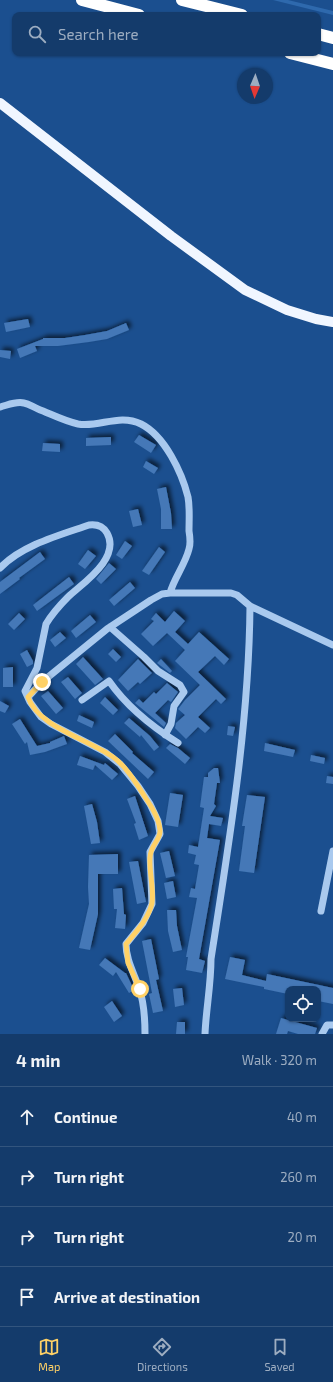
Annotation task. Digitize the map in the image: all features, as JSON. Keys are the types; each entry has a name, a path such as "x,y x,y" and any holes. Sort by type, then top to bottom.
{"highway":[{"path":"82,0 128,12"},
{"path":"182,0 230,12"},
{"path":"321,35 333,38"},
{"path":"302,56 333,64"}],"main road":[{"path":"0,103 171,236 245,290 286,310 316,319 333,322"}],"street":[{"path":"0,407 15,402 24,403 79,424 120,420 141,424 160,440 168,451 181,476 188,498 189,509 190,548 183,567 170,593"},
{"path":"0,568 16,554 28,548 89,524 97,524 103,528 109,538 110,550 102,564 89,579 68,597 46,624 37,668 25,691 35,710 46,720 105,752 120,764 138,786 150,804 158,821 160,834 150,852 152,904 143,923 126,944 128,963 140,989 146,1034"},
{"path":"28,697 42,682 110,627 162,594 231,593 237,595 250,606 333,645"},
{"path":"205,1034 211,980 211,959 239,760 250,636 250,606"},
{"path":"110,627 158,671 180,684 183,688 184,692 174,706 171,724 164,734"},
{"path":"82,700 94,690 109,681 132,709 178,743"},
{"path":"321,911 333,851"},
{"path":"322,1034 327,1024 333,1025"}],"shaded area":[{"path":"273,0 288,0 333,11 333,15"}],"building":[{"path":"28,319 30,327 6,332 4,323"},
{"path":"126,323 129,330 107,339 58,346 35,346 37,351 20,358 17,349 43,338 65,338 85,335 107,331"},
{"path":"0,350 11,351 10,359 0,357"},
{"path":"139,435 156,445 151,453 134,442"},
{"path":"111,437 111,445 86,446 86,438"},
{"path":"43,443 60,444 60,452 42,451"},
{"path":"146,461 158,468 154,474 143,467"},
{"path":"166,487 171,513 172,529 161,529 161,509 157,489"},
{"path":"138,509 142,525 133,527 129,511"},
{"path":"125,541 132,546 122,559 116,555"},
{"path":"159,547 165,552 149,575 142,571"},
{"path":"88,550 96,556 85,569 78,564"},
{"path":"40,552 45,559 0,594 0,582"},
{"path":"109,563 116,569 101,584 96,579"},
{"path":"69,577 74,584 37,611 33,605"},
{"path":"130,582 135,588 114,606 109,600"},
{"path":"174,611 185,621 175,632 188,644 199,632 229,659 224,665 215,656 198,672 226,699 221,704 216,699 198,717 210,728 205,733 198,727 186,739 175,728 176,723 185,715 178,709 200,685 175,661 185,650 167,633 153,646 141,634 154,621 151,619 156,613 165,622"},
{"path":"19,613 25,619 14,630 8,624"},
{"path":"90,615 96,622 76,638 71,631"},
{"path":"60,632 66,638 55,647 50,640"},
{"path":"113,649 121,657 116,662 108,654"},
{"path":"27,650 33,664 27,667 20,654"},
{"path":"83,657 103,679 95,685 76,664"},
{"path":"138,659 152,673 140,684 138,682 128,691 118,680"},
{"path":"161,659 172,671 170,673 157,663"},
{"path":"13,667 13,687 3,687 3,668"},
{"path":"68,677 82,693 75,699 61,682"},
{"path":"167,683 178,692 171,702 168,700 155,713 166,723 164,727 135,703 139,699 143,703 154,692 156,694"},
{"path":"48,691 63,708 56,714 41,696"},
{"path":"105,697 118,710 113,715 100,703"},
{"path":"0,701 9,706 5,713 0,711"},
{"path":"79,715 94,722 92,728 77,721"},
{"path":"129,718 150,736 159,747 154,751 141,735 140,737 124,723"},
{"path":"20,719 37,746 50,743 64,736 67,744 45,752 30,755 27,742 25,744 12,724"},
{"path":"228,726 235,727 233,736 227,735"},
{"path":"115,734 133,752 132,753 154,772 148,779 108,741"},
{"path":"265,743 295,750 293,757 264,751"},
{"path":"170,744 178,748 190,758 185,764 166,748"},
{"path":"311,755 325,758 324,764 310,761"},
{"path":"80,756 104,765 105,763 118,774 112,780 95,765 93,770 77,765"},
{"path":"214,768 218,768 220,783 217,783 214,804 216,806 210,816 223,818 221,826 209,824 207,838 220,840 199,959 205,961 202,973 186,970 188,957 186,957 197,898 189,897 191,888 195,889 199,865 194,864 196,855 188,853 189,845 198,847 204,808 200,807 204,777 208,777 208,773"},
{"path":"327,776 333,777 333,784 326,783"},
{"path":"170,793 183,795 178,827 165,825"},
{"path":"247,795 265,797 254,873 239,871 245,826 242,826"},
{"path":"135,796 148,836 139,840 134,824 136,823 127,799"},
{"path":"92,804 97,822 100,843 91,844 84,806"},
{"path":"169,851 175,876 166,878 160,853"},
{"path":"118,854 118,874 98,874 98,914 90,950 79,948 89,904 89,855"},
{"path":"138,861 146,902 137,904 129,862"},
{"path":"173,881 176,897 167,899 164,883"},
{"path":"122,888 124,914 126,915 125,929 115,928 117,909 114,909 113,889"},
{"path":"167,910 176,910 177,926 182,950 173,952 168,931"},
{"path":"151,939 159,979 156,980 163,1011 153,1013 149,994 152,993 142,941"},
{"path":"230,957 245,960 242,975 266,981 267,974 333,988 333,1004 321,1002 321,986 285,986 285,993 264,989 264,987 225,979"},
{"path":"105,958 126,973 134,990 129,993 116,972 113,976 99,965"},
{"path":"182,988 184,1005 175,1007 173,989"},
{"path":"112,1001 122,1016 114,1022 104,1007"},
{"path":"281,1018 285,1019 285,1022 295,1022 317,1028 315,1034 298,1034 288,1031 287,1034 276,1034"},
{"path":"177,1022 185,1022 185,1034 176,1034"}],"route":[{"path":"42,682 28,697 35,710 41,717 51,724 84,740 113,757 138,786 150,804 158,821 160,834 150,852 152,904 143,923 126,944 128,963 140,989"}]}
